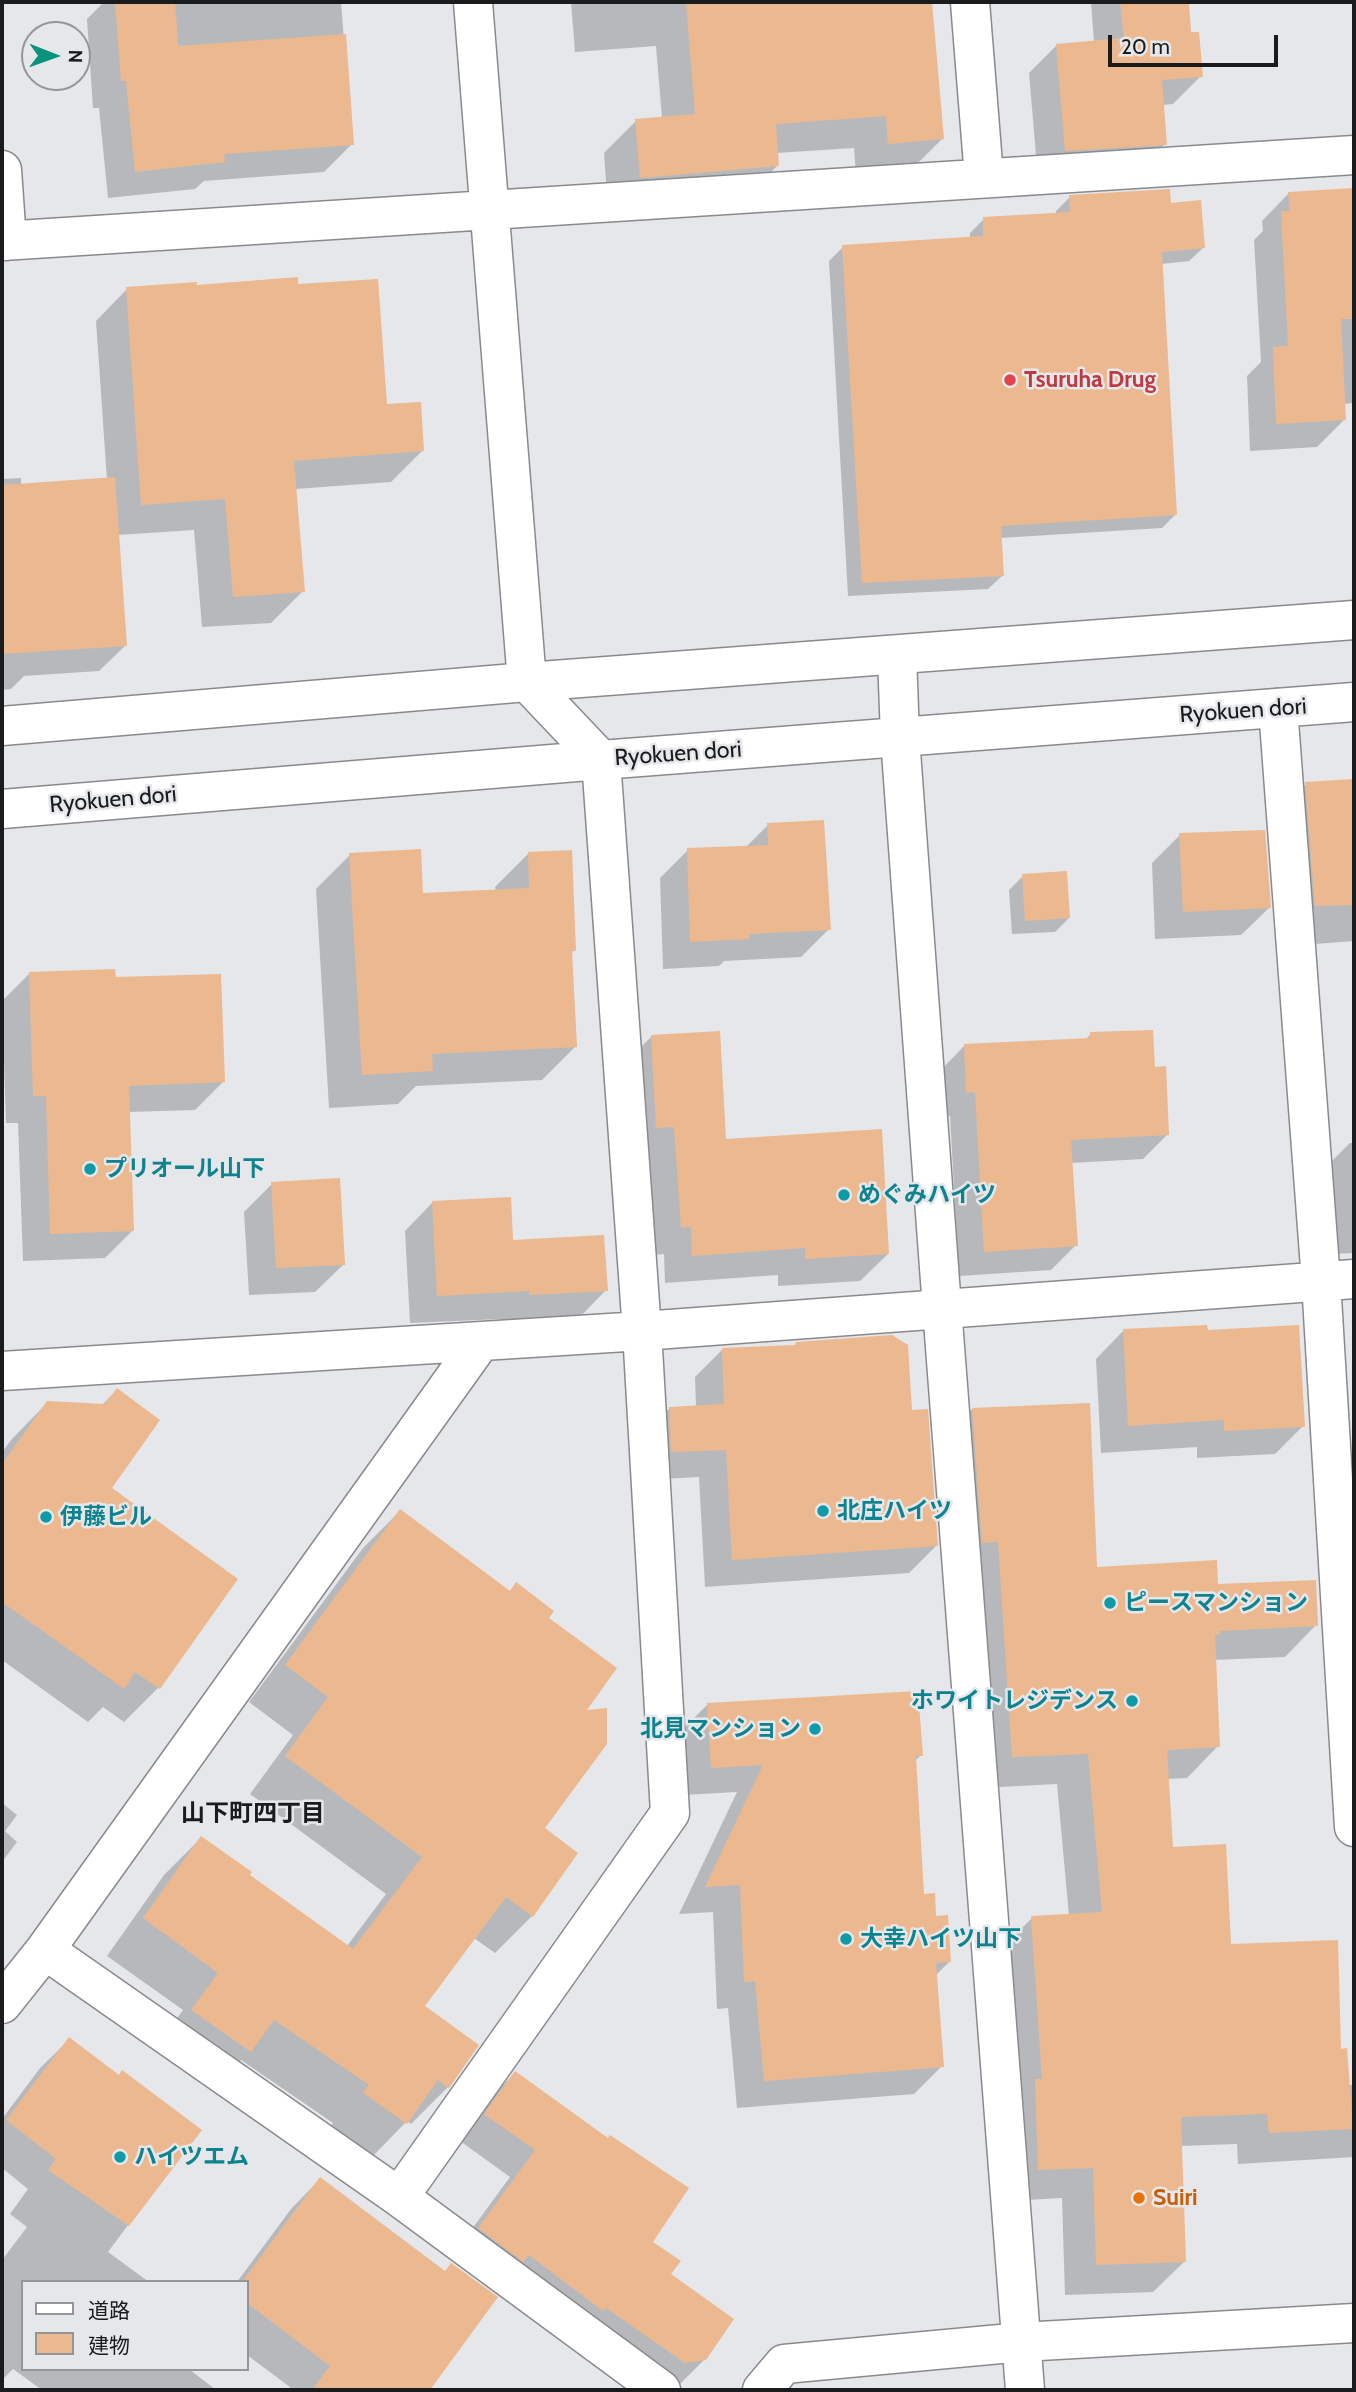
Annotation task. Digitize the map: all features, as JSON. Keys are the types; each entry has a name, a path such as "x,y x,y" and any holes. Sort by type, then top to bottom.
{"street":[{"path":"399,2197 670,1813 642,1331 601,760 527,682 473,2"},
{"path":"970,2 984,177"},
{"path":"2,170 4,241 1354,155"},
{"path":"2,726 527,682 1354,620"},
{"path":"897,655 900,738 942,1308 1025,2390"},
{"name":"Ryokuen dori","path":"2,809 1354,702"},
{"path":"1278,708 1338,1280 1354,1827"},
{"path":"2,1371 642,1331 1338,1280"},
{"path":"2,2004 45,1950 481,1341"},
{"path":"45,1950 399,2197 661,2390"},
{"path":"773,2377 1022,2342 1354,2323"}],"building":[{"path":"115,2 175,2 178,46 346,34 354,145 224,154 225,162 135,172 126,81 121,81"},
{"path":"686,2 932,2 944,139 888,144 886,116 776,124 779,166 640,178 635,119 695,114"},
{"path":"1120,2 1189,2 1191,32 1199,32 1203,77 1162,80 1167,145 1065,151 1056,44 1124,38"},
{"path":"1354,188 1354,319 1341,319 1346,420 1276,424 1273,347 1288,346 1281,211 1290,211 1288,192"},
{"name":"Tsuruha Drug","path":"1170,189 1171,203 1201,200 1205,248 1162,252 1177,515 1001,526 1004,576 862,583 842,245 983,236 983,217 1070,212 1069,195"},
{"path":"298,277 298,284 378,279 387,404 421,402 424,451 294,461 305,592 233,597 225,499 141,505 126,287 197,282 197,285"},
{"path":"115,477 127,646 2,654 2,485"},
{"path":"1354,779 1354,905 1315,906 1305,782"},
{"path":"824,820 831,930 749,934 749,939 690,942 687,848 768,845 767,823"},
{"path":"1265,830 1271,908 1183,912 1179,833"},
{"path":"421,849 423,893 529,888 528,852 572,850 576,951 572,951 577,1047 432,1054 433,1071 362,1075 349,853"},
{"path":"1067,871 1070,918 1025,921 1022,874"},
{"path":"115,969 116,977 221,974 225,1082 129,1086 134,1231 50,1234 46,1096 33,1096 29,972"},
{"path":"1153,1030 1155,1067 1166,1066 1169,1135 1071,1140 1078,1246 984,1252 975,1092 966,1093 964,1044 1090,1038 1090,1032"},
{"path":"720,1031 726,1139 882,1129 889,1254 805,1259 805,1248 692,1256 691,1227 681,1228 674,1127 656,1128 651,1035"},
{"path":"340,1178 345,1265 276,1268 271,1182"},
{"path":"511,1197 513,1240 604,1235 608,1291 529,1295 529,1291 437,1296 432,1201"},
{"path":"1207,1325 1208,1330 1299,1325 1305,1427 1224,1431 1224,1420 1128,1426 1123,1329"},
{"path":"892,1335 908,1345 912,1410 928,1409 938,1546 732,1560 726,1450 671,1452 669,1407 724,1404 722,1348 795,1345 796,1342"},
{"path":"117,1388 160,1420 112,1488 238,1579 160,1689 135,1672 124,1689 2,1602 2,1464 47,1401 105,1404"},
{"path":"1090,1403 1097,1567 1217,1560 1218,1584 1316,1580 1318,1626 1220,1631 1220,1635 1215,1635 1220,1747 1167,1750 1173,1847 1226,1844 1231,1944 1338,1940 1341,2049 1347,2048 1353,2129 1269,2133 1267,2114 1181,2117 1186,2262 1096,2265 1093,2168 1038,2170 1035,2079 1042,2079 1031,1916 1102,1912 1088,1754 1012,1757 998,1542 982,1543 972,1408"},
{"path":"400,1509 510,1591 516,1582 554,1611 549,1618 617,1668 587,1710 607,1708 607,1744 545,1828 578,1853 533,1917 506,1897 425,2006 479,2045 449,2088 438,2080 407,2124 363,2093 369,2085 274,2020 251,2052 191,2010 218,1973 143,1918 201,1836 353,1949 422,1857 285,1756 328,1697 285,1665"},
{"path":"918,1691 923,1756 916,1756 924,1894 935,1893 936,1916 948,1915 951,1962 936,1963 944,2067 764,2081 755,1981 744,1982 740,1885 705,1887 763,1765 711,1768 707,1703"},
{"name":"ハイツエム","path":"69,2037 119,2075 122,2070 202,2130 129,2226 48,2170 56,2159 6,2120"},
{"path":"515,2071 608,2138 610,2135 689,2188 653,2242 681,2261 671,2274 734,2319 706,2360 685,2363 606,2308 603,2311 529,2255 523,2262 478,2228 535,2150 484,2114"},
{"path":"320,2177 445,2271 451,2263 498,2297 430,2390 312,2390 330,2366 248,2304 248,2280 243,2280"}],"place":[{"name":"Tsuruha Drug","path":"1010,380"},
{"name":"プリオール山下","path":"90,1169"},
{"name":"めぐみハイツ","path":"844,1195"},
{"name":"北庄ハイツ","path":"823,1511"},
{"name":"伊藤ビル","path":"46,1517"},
{"name":"ピースマンション","path":"1110,1603"},
{"name":"ホワイトレジデンス","path":"1132,1701"},
{"name":"北見マンション","path":"815,1729"},
{"name":"大幸ハイツ山下","path":"846,1939"},
{"name":"ハイツエム","path":"120,2157"},
{"name":"Suiri","path":"1139,2198"}],"district":[{"name":"山下町四丁目","path":"253,1814"}]}
